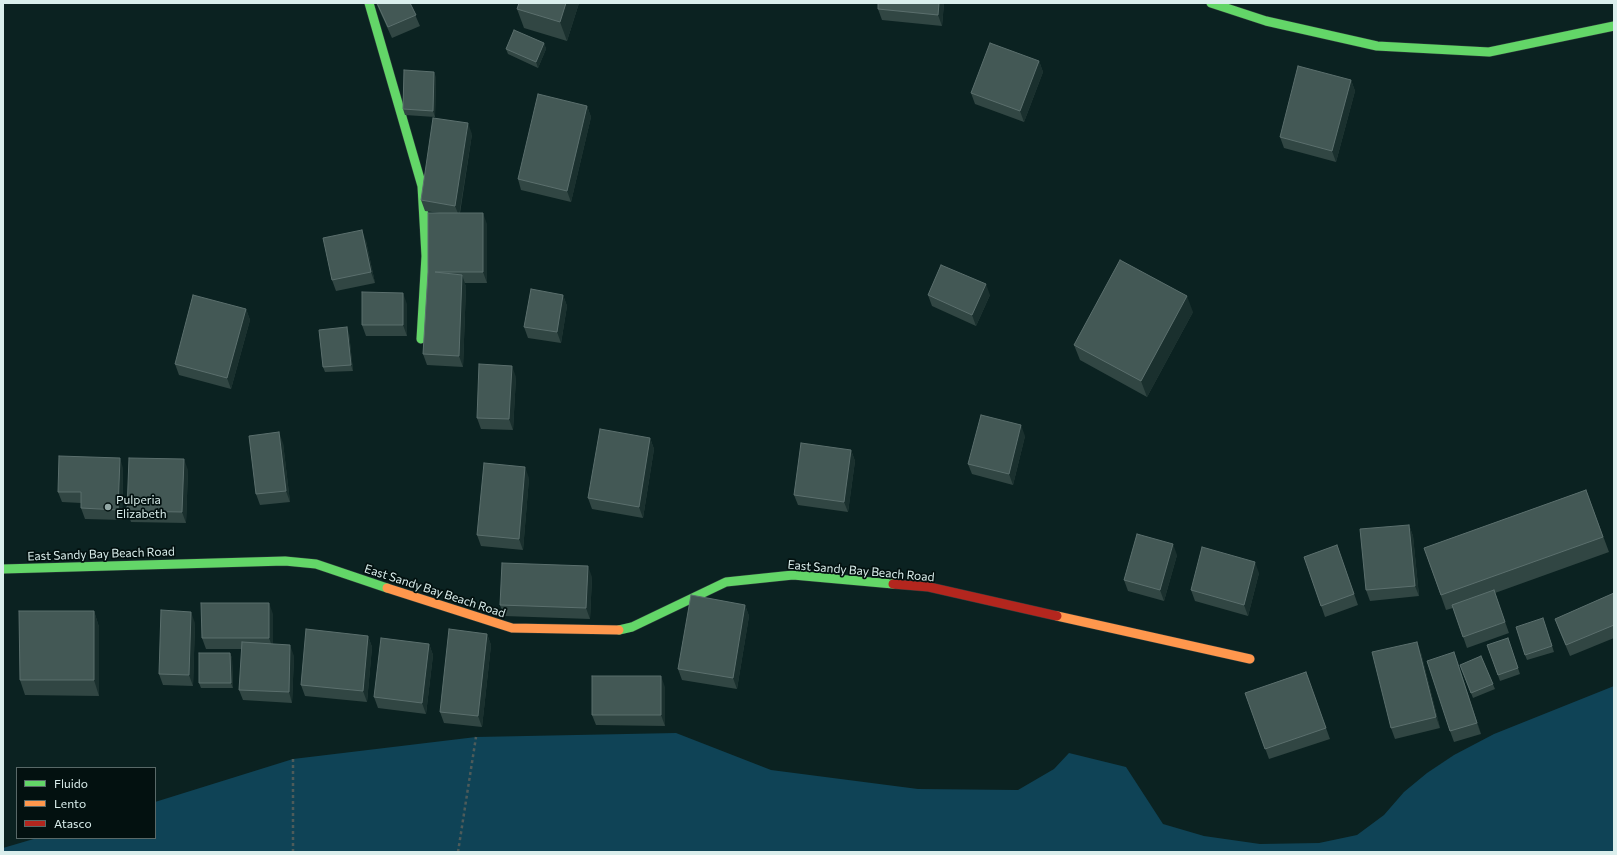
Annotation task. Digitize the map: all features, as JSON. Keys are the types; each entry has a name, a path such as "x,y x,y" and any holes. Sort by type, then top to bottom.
{"street":[{"path":"369,3 422,186 426,256 421,339"},
{"path":"1212,3 1266,21 1377,46 1489,52 1614,26"},
{"name":"East Sandy Bay Beach Road","path":"3,569 285,561 316,564 486,621 512,628 618,630 632,627 726,582 793,575 929,587 1250,659"}],"path":[{"path":"458,852 476,737"},
{"path":"293,759 293,852"}],"water":[{"path":"1614,686 1614,852 3,852 3,848 34,839 156,839 156,802 293,759 476,737 676,733 771,770 918,789 1018,790 1054,769 1069,753 1126,767 1163,824 1204,836 1260,844 1319,843 1357,835 1384,815 1404,792 1427,773 1454,755 1494,734"}],"building":[{"path":"377,3 410,3 416,15 388,27"},
{"path":"519,3 566,3 560,22 517,9"},
{"path":"878,3 939,3 938,15 878,9"},
{"path":"514,30 544,43 536,62 506,49"},
{"path":"990,43 1039,61 1020,111 971,93"},
{"path":"1298,66 1351,80 1332,151 1280,137"},
{"path":"404,70 434,72 433,111 403,109"},
{"path":"538,94 587,106 567,191 518,179"},
{"path":"433,118 468,123 455,206 421,200"},
{"path":"428,213 483,213 483,272 435,272 462,275 459,356 423,354 428,272"},
{"path":"362,230 371,272 332,280 323,238"},
{"path":"1120,260 1187,296 1141,381 1074,345"},
{"path":"941,265 986,284 972,315 928,295"},
{"path":"531,289 563,295 557,332 524,327"},
{"path":"362,292 403,293 403,325 362,325"},
{"path":"193,295 246,309 227,378 175,364"},
{"path":"347,327 351,365 323,367 319,330"},
{"path":"479,364 512,366 509,419 477,418"},
{"path":"981,415 1021,425 1009,474 968,464"},
{"path":"600,429 650,438 639,507 588,498"},
{"path":"279,432 286,491 256,494 249,436"},
{"path":"801,443 851,450 844,502 794,495"},
{"path":"59,456 120,458 118,510 81,508 81,492 58,492"},
{"path":"129,458 184,459 182,512 127,511"},
{"path":"484,463 525,467 519,539 477,535"},
{"path":"1586,490 1603,537 1441,595 1424,548"},
{"path":"1409,525 1415,586 1366,590 1360,529"},
{"path":"1137,534 1173,544 1160,590 1124,580"},
{"path":"1337,545 1354,594 1321,606 1304,557"},
{"path":"1202,547 1255,562 1244,605 1191,590"},
{"path":"502,563 588,566 586,608 500,605"},
{"path":"1494,590 1505,622 1463,637 1452,605"},
{"path":"1614,593 1614,625 1566,645 1555,619"},
{"path":"691,595 745,605 733,678 678,669"},
{"path":"201,603 269,603 269,638 202,638"},
{"path":"161,610 191,612 189,675 159,674"},
{"path":"19,611 94,611 94,680 20,680"},
{"path":"1543,618 1552,646 1525,655 1516,627"},
{"path":"306,629 368,636 363,691 301,685"},
{"path":"449,629 487,634 478,716 440,712"},
{"path":"381,638 429,644 422,703 374,697"},
{"path":"1508,638 1518,668 1498,675 1487,645"},
{"path":"242,642 290,645 289,692 239,690"},
{"path":"1417,642 1436,717 1391,728 1372,652"},
{"path":"1454,652 1477,723 1450,731 1427,661"},
{"path":"199,653 230,653 231,683 199,683"},
{"path":"1481,656 1493,684 1471,693 1460,665"},
{"path":"1306,672 1326,728 1265,749 1245,693"},
{"path":"592,676 661,676 661,715 592,715"}],"traffic: fast":[{"path":"369,3 422,186 426,256 421,339"},
{"path":"1211,3 1266,21 1377,46 1489,52 1614,26"},
{"path":"3,569 285,561 316,564 387,588"},
{"path":"619,630 632,627 726,582 793,575 893,584"}],"traffic: slow":[{"path":"387,588 512,628 619,630"},
{"path":"1057,616 1250,659"}],"traffic: jam":[{"path":"893,584 929,587 1057,616"}],"place":[{"name":"Pulperia Elizabeth","path":"108,507"}]}
